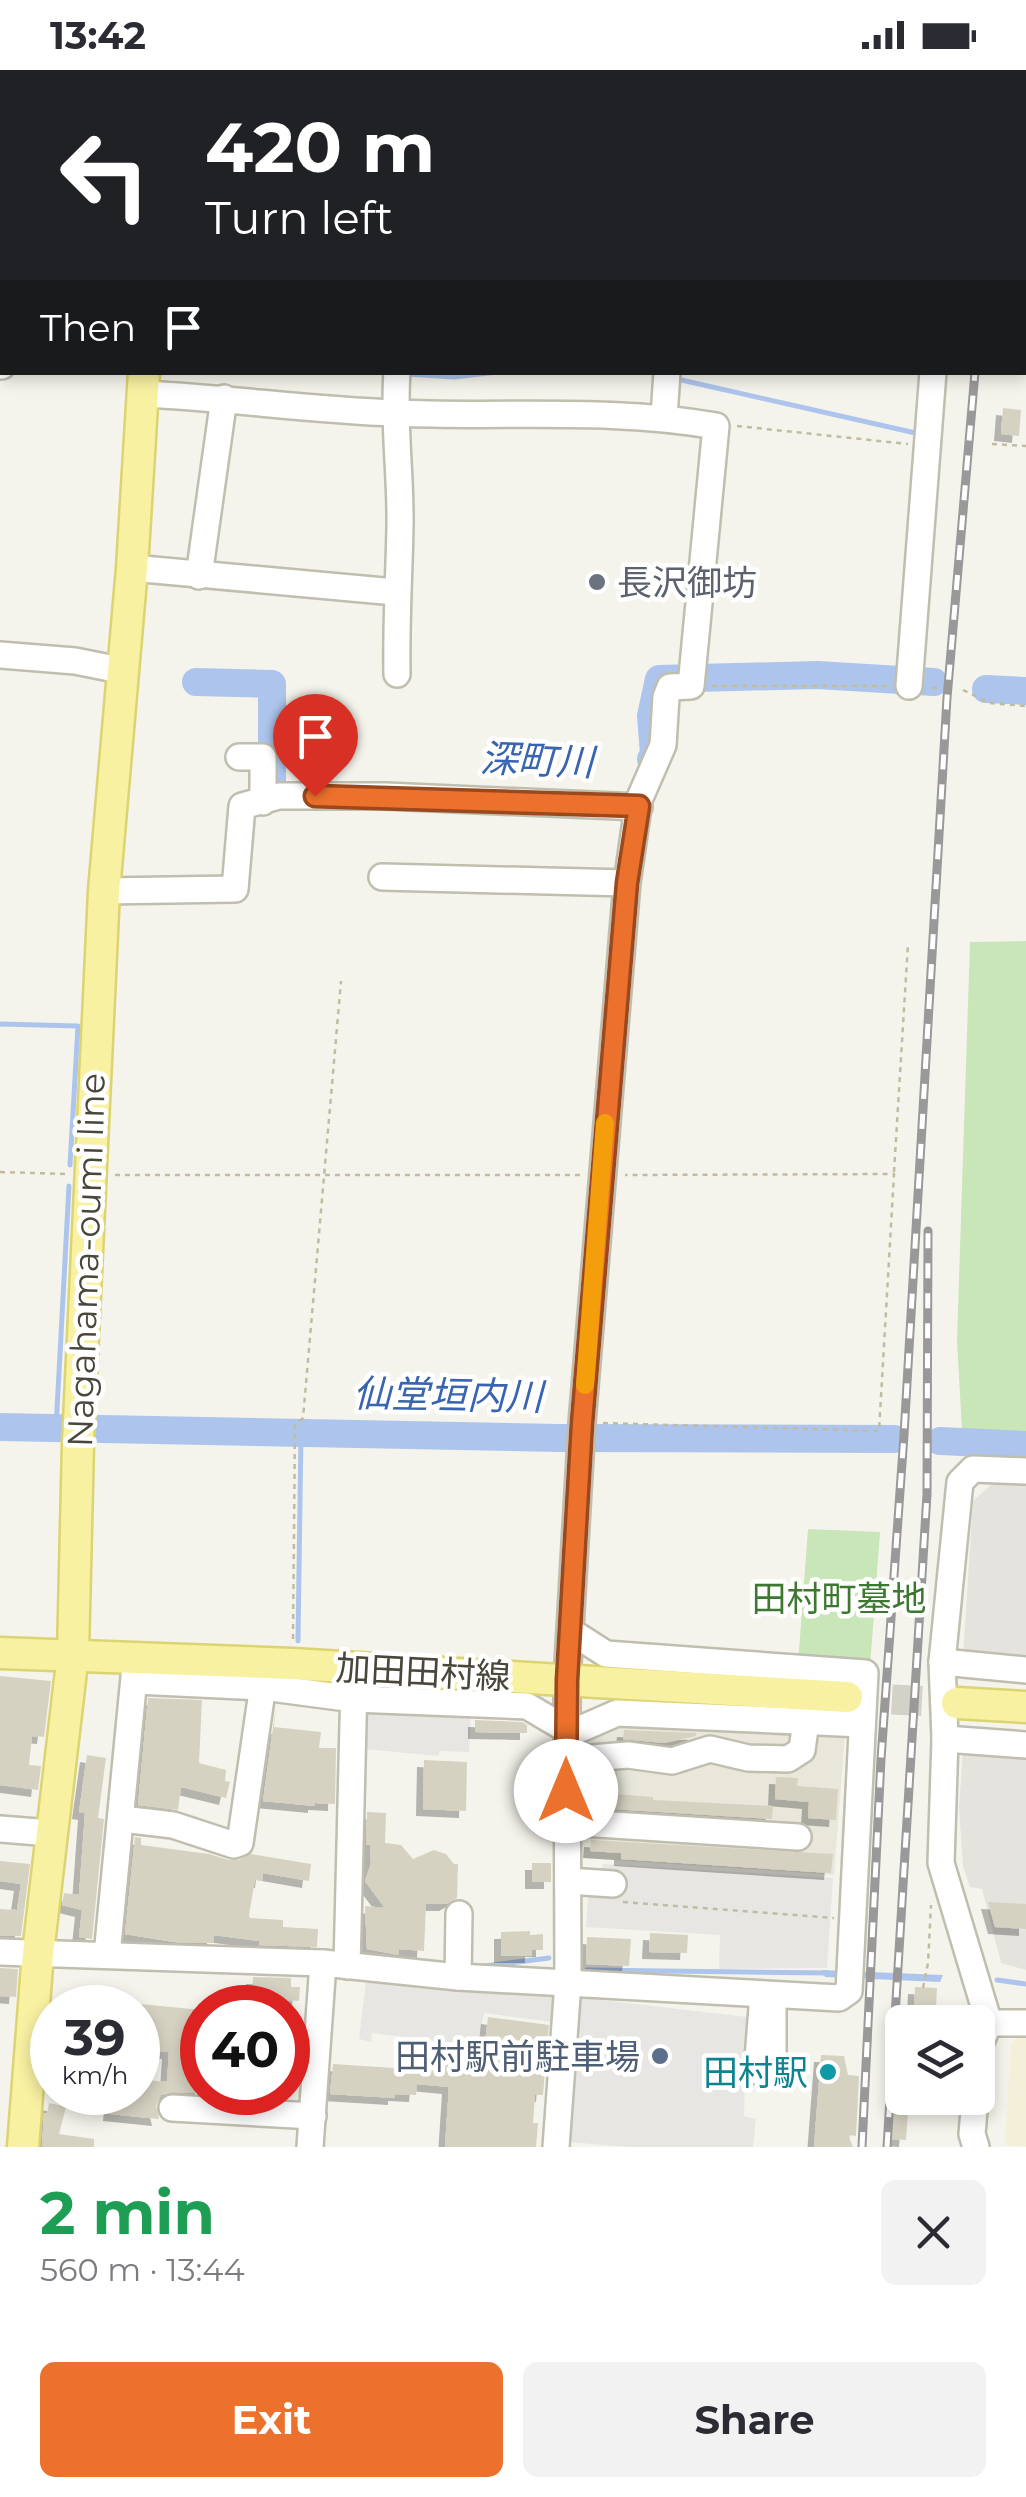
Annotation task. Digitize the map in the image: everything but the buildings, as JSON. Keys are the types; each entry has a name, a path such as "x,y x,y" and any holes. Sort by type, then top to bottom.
{"main road":[{"name":"Nagahama-oumi line","path":"23,2147 38,1953 73,1654 78,1431 104,890 144,384"},
{"name":"加田田村線","path":"0,1653 73,1654 135,1671 355,1668 846,1697"},
{"path":"957,1703 1026,1707"}],"street":[{"path":"397,375 394,414 400,528 395,592 397,674"},
{"path":"664,417 667,375"},
{"path":"909,686 933,375"},
{"path":"144,384 224,398 394,414 664,417 716,426 691,686 670,688 666,697 663,745 639,806 627,883 601,1175 567,1680 568,1982 556,2147"},
{"path":"199,576 224,398"},
{"path":"132,568 395,592"},
{"path":"0,655 75,661 120,670"},
{"path":"239,757 263,758 263,802"},
{"path":"104,890 235,889 242,806 279,796 639,806"},
{"path":"382,877 627,883"},
{"path":"984,2005 941,1863 945,1739 942,1662 960,1482 973,1469 1026,1471"},
{"path":"0,1952 108,1948 341,1960 568,1982 768,1995 839,1998 849,1991 865,1673 606,1654 570,1631"},
{"path":"942,1662 1026,1670"},
{"path":"310,2147 312,2116 341,1960 355,1668"},
{"path":"108,1948 135,1671"},
{"path":"122,1820 173,1825 234,1845 240,1843 272,1672 354,1699 528,1706 566,1729 578,1730 617,1713 862,1724"},
{"path":"566,1760 628,1756 672,1761 710,1749 748,1758 788,1759 802,1750 806,1721"},
{"path":"945,1739 1026,1745"},
{"path":"567,1822 798,1837"},
{"path":"0,1829 51,1833"},
{"path":"568,1881 613,1892"},
{"path":"458,1970 459,1914"},
{"path":"995,2022 1026,2024"},
{"path":"172,2108 312,2116"},
{"path":"974,2115 972,2134 976,2147"}],"path":[{"path":"716,426 752,426 929,446"},
{"path":"992,444 1026,446"},
{"path":"691,686 942,688"},
{"path":"962,690 989,703 1026,706"},
{"path":"582,1432 879,1430 908,944"},
{"path":"272,1672 295,1425 304,1418 341,980"},
{"path":"0,1172 894,1174"},
{"path":"613,1892 826,1918"},
{"path":"923,1988 931,1895"}],"shaded area":[{"path":"994,1482 1026,1483 1026,1663 963,1655 973,1501"},
{"path":"366,1708 471,1713 469,1752 439,1751 439,1756 364,1749"},
{"path":"617,1718 845,1734 834,1875 583,1858 581,1736"},
{"path":"963,1748 1026,1751 1026,1970 1001,1963 982,1889 970,1887 963,1867 959,1808"},
{"path":"603,1864 833,1878 827,1968 719,1969 720,1935 586,1927 590,1875 602,1875"},
{"path":"366,1981 552,1990 558,1996 553,2022 484,2013 478,2046 372,2033 371,2042 359,2039"},
{"name":"田村駅前駐車場","path":"584,1998 747,2017 744,2116 756,2119 753,2147 628,2147 567,2142 577,2002"},
{"path":"1017,2038 1026,2038 1026,2147 1005,2145 1011,2044"}],"green space":[{"path":"1026,941 1026,1433 962,1430 957,1341 970,942"},
{"name":"田村町墓地","path":"808,1529 880,1532 870,1667 798,1664"}],"water":[{"path":"822,1970 943,1975 940,1982 825,1977"}],"waterway":[{"path":"423,375 471,375"},
{"path":"677,379 920,434"},
{"name":"深町川","path":"651,759 651,716 659,679 817,675 934,682"},
{"name":"深町川","path":"196,682 272,684 272,786"},
{"name":"深町川","path":"986,689 1026,691"},
{"path":"0,1024 78,1026 70,1165"},
{"path":"56,1428 69,1186"},
{"name":"仙堂垣内川","path":"0,1427 559,1438 894,1439"},
{"path":"298,1641 301,1433"},
{"name":"仙堂垣内川","path":"940,1441 1026,1445"},
{"path":"485,1966 549,1958"},
{"path":"587,1970 829,1973"},
{"path":"997,1980 1026,1984"}],"tunnel":[{"path":"847,1697 957,1703"}],"railway":[{"path":"862,2147 881,1759 947,698 975,375"},
{"path":"887,2147 927,1494 928,1231"}],"slow traffic":[{"path":"585,1385 605,1123"}],"place":[{"name":"長沢御坊","path":"597,582"},
{"name":"田村駅前駐車場","path":"660,2056"},
{"name":"田村駅","path":"828,2072"}],"route":[{"path":"315,796 639,806 627,883 584,1388 567,1680 566,1791"}]}
